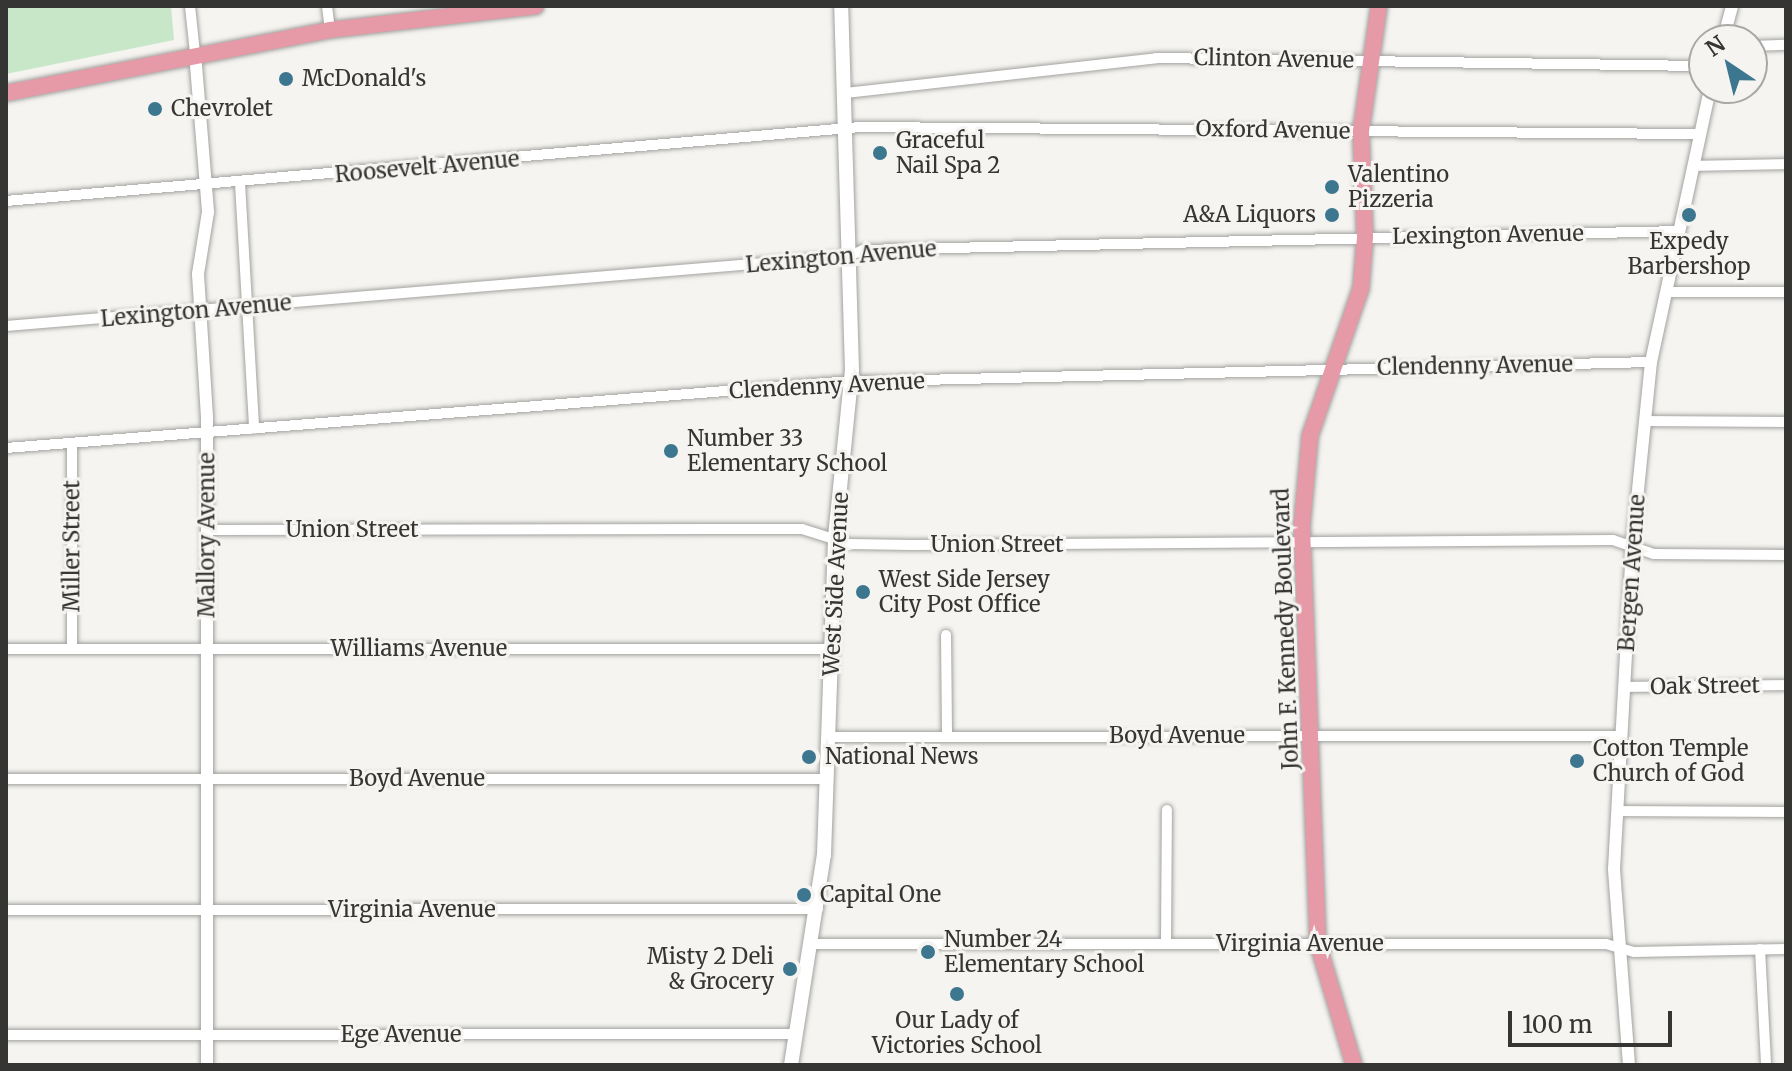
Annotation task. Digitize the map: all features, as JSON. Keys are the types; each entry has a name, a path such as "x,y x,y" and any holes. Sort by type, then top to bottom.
{"main road":[{"path":"6,93 195,53 330,30 458,11 536,6"},
{"name":"West Side Avenue","path":"791,1065 818,909 829,737 835,537 851,382 848,132 841,6"},
{"name":"John F. Kennedy Boulevard","path":"1354,1065 1318,944 1303,544 1304,463 1361,288 1365,237 1361,131 1379,6"}],"street":[{"name":"Mallory Avenue","path":"190,6 207,185 200,311 207,432 207,1065"},
{"path":"327,6 330,30"},
{"name":"Clinton Avenue","path":"846,93 1156,58 1688,66"},
{"name":"Bergen Avenue","path":"1629,1065 1620,947 1617,811 1632,549 1651,362 1706,104"},
{"name":"Oxford Avenue","path":"848,132 860,127 983,126 1699,134"},
{"name":"Roosevelt Avenue","path":"6,201 848,132"},
{"path":"1693,166 1786,164"},
{"path":"240,183 254,429"},
{"name":"Lexington Avenue","path":"6,326 849,256 863,250 1679,231"},
{"path":"1666,292 1786,292"},
{"name":"Clendenny Avenue","path":"6,448 851,382 1651,362"},
{"path":"1645,421 1786,422"},
{"name":"Miller Street","path":"72,443 72,649"},
{"name":"Union Street","path":"207,530 802,529 850,544 896,545 1613,540 1654,554 1786,555"},
{"path":"946,635 947,736"},
{"name":"Williams Avenue","path":"6,649 832,649"},
{"name":"Oak Street","path":"1624,687 1786,685"},
{"name":"Boyd Avenue","path":"829,737 1622,736"},
{"name":"Boyd Avenue","path":"6,779 827,779"},
{"path":"1166,942 1167,810"},
{"path":"1617,811 1786,812"},
{"name":"Virginia Avenue","path":"6,910 818,909"},
{"name":"Virginia Avenue","path":"812,944 1166,942 1620,947 1634,952 1786,949"},
{"path":"1760,949 1766,1063"},
{"name":"Ege Avenue","path":"6,1035 797,1034"}],"green space":[{"path":"6,6 171,6 174,40 6,74"}],"place":[{"name":"McDonald's","path":"286,79"},
{"name":"Chevrolet","path":"155,109"},
{"name":"Graceful Nail Spa 2","path":"880,153"},
{"name":"Valentino Pizzeria","path":"1332,187"},
{"name":"A&A Liquors","path":"1332,215"},
{"name":"Expedy Barbershop","path":"1689,215"},
{"name":"Number 33 Elementary School","path":"671,451"},
{"name":"West Side Jersey City Post Office","path":"863,592"},
{"name":"National News","path":"809,757"},
{"name":"Cotton Temple Church of God","path":"1577,761"},
{"name":"Capital One","path":"804,895"},
{"name":"Number 24 Elementary School","path":"928,952"},
{"name":"Misty 2 Deli & Grocery","path":"790,969"},
{"name":"Our Lady of Victories School","path":"957,994"}]}
